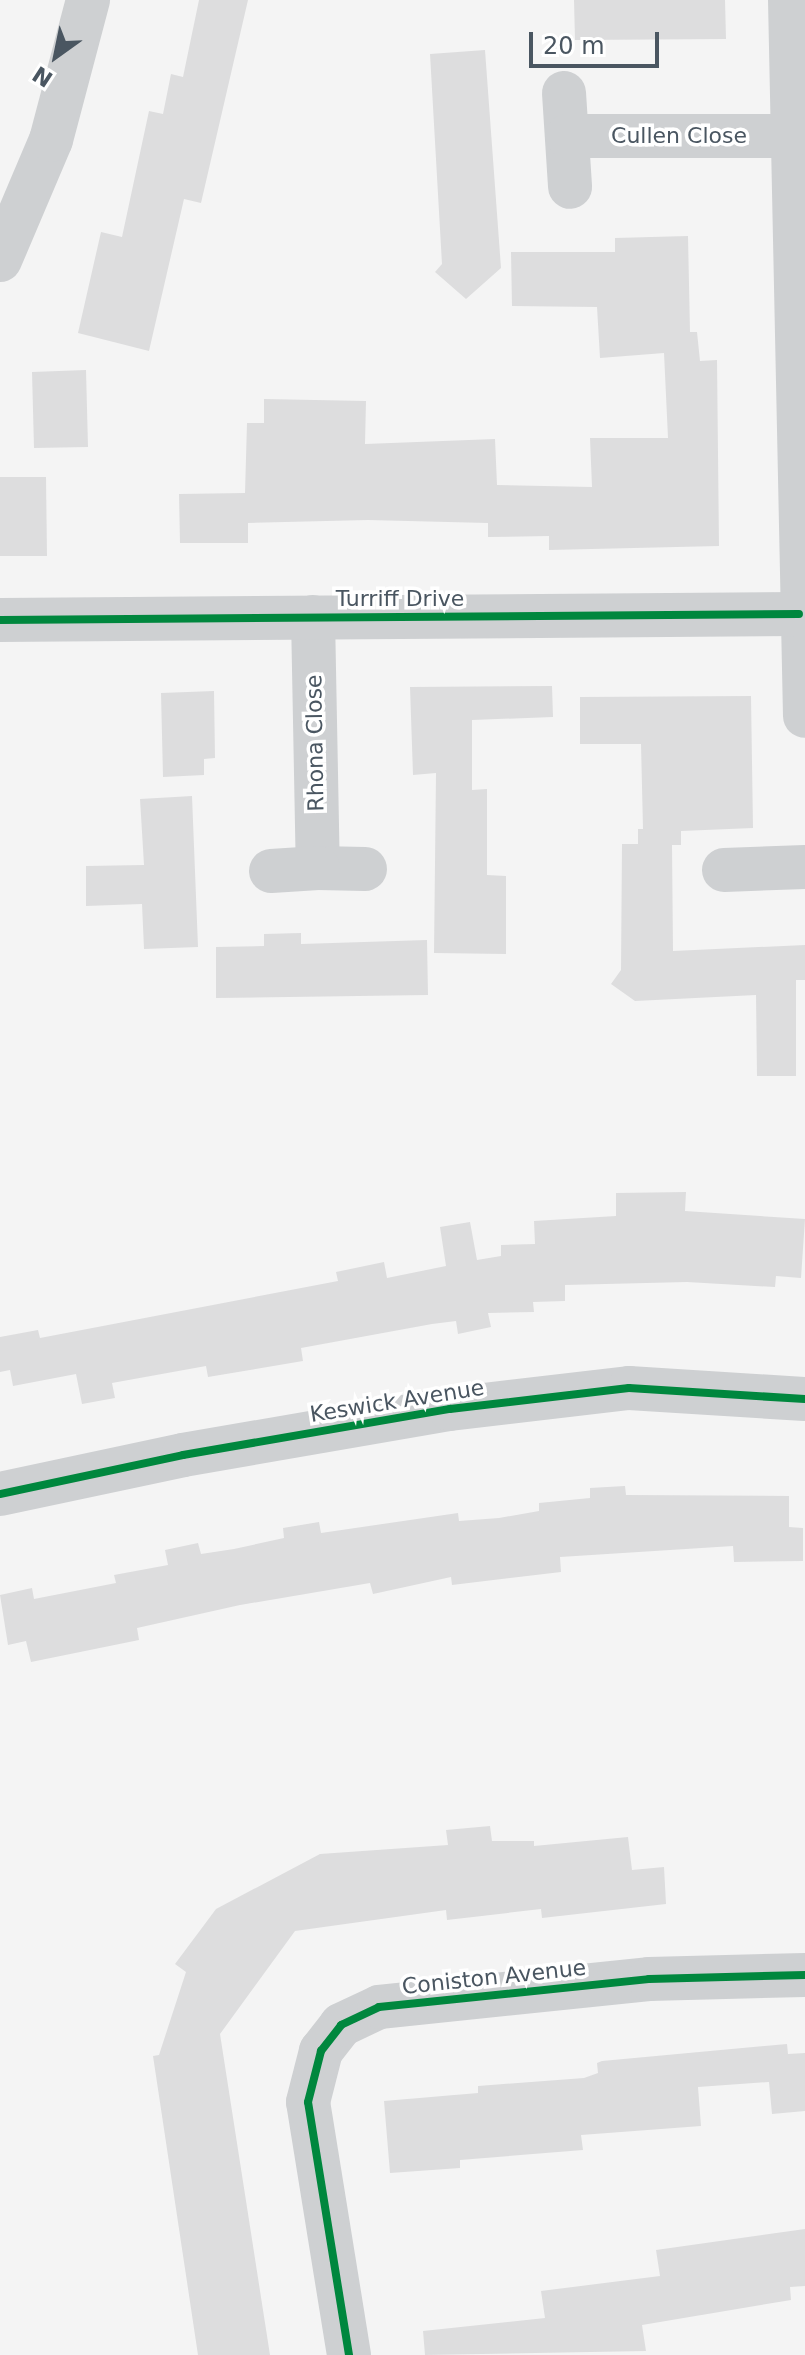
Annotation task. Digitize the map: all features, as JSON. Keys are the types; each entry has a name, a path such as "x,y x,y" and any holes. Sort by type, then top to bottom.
{"street":[{"path":"0,260 51,140 88,0"},
{"path":"790,0 799,614 805,716"},
{"path":"564,93 570,187"},
{"name":"Cullen Close","path":"567,136 791,136"},
{"name":"Turriff Drive","path":"0,620 799,614"},
{"name":"Rhona Close","path":"313,617 318,868"},
{"path":"724,870 805,867"},
{"path":"271,871 365,869"},
{"name":"Keswick Avenue","path":"0,1494 183,1455 434,1412 629,1388 805,1399"},
{"name":"Coniston Avenue","path":"349,2355 308,2102 321,2051 341,2025 379,2007 649,1979 805,1975"}],"building":[{"path":"199,0 248,0 201,203 184,199 149,351 78,333 101,232 122,237 149,111 163,114 171,74 183,77"},
{"path":"574,0 725,0 726,39 575,40"},
{"path":"485,50 501,268 466,299 435,272 442,264 430,54"},
{"path":"688,236 690,332 697,332 700,361 717,360 719,546 549,550 549,536 488,537 488,523 368,520 248,523 248,543 180,543 179,494 245,493 247,423 264,423 264,399 366,401 365,444 495,439 497,485 592,487 590,438 668,438 664,353 600,358 597,307 512,306 511,252 615,252 615,238"},
{"path":"86,370 88,447 34,448 32,372"},
{"path":"0,477 46,477 47,556 0,556"},
{"path":"552,686 553,717 472,720 472,790 487,789 487,875 506,876 506,954 434,953 436,773 413,775 410,687"},
{"path":"214,691 215,758 204,759 204,775 163,777 161,693"},
{"path":"751,696 753,828 681,831 681,845 672,845 673,951 805,945 805,980 796,980 796,1076 757,1076 756,995 635,1001 611,984 621,970 622,844 638,844 638,829 643,829 641,744 580,744 580,697"},
{"path":"192,796 198,947 144,949 142,904 86,906 86,866 144,865 140,799"},
{"path":"301,933 301,944 427,940 428,995 216,998 216,947 264,946 264,934"},
{"path":"686,1192 685,1211 805,1219 801,1278 776,1276 775,1287 687,1282 565,1285 565,1301 533,1302 534,1312 488,1313 491,1327 458,1334 456,1321 432,1324 301,1348 303,1361 208,1377 206,1366 112,1383 115,1398 82,1404 76,1374 13,1386 10,1370 0,1372 0,1337 38,1330 40,1338 338,1281 336,1272 384,1262 387,1278 446,1266 440,1227 470,1222 477,1260 501,1256 501,1245 535,1244 534,1221 616,1216 616,1193"},
{"path":"625,1486 626,1495 789,1496 789,1527 803,1528 803,1561 734,1562 733,1546 560,1557 561,1572 452,1585 451,1577 373,1594 370,1583 240,1605 137,1628 139,1640 31,1662 26,1641 8,1645 0,1595 32,1588 34,1599 116,1583 114,1575 168,1565 165,1550 198,1543 201,1554 234,1549 284,1538 283,1528 319,1522 321,1533 458,1513 459,1521 499,1518 539,1511 539,1503 590,1498 590,1488"},
{"path":"490,1826 492,1841 534,1841 534,1846 628,1837 632,1870 664,1867 666,1904 542,1918 541,1909 447,1920 446,1910 295,1931 220,2034 270,2355 198,2355 153,2056 159,2055 186,1972 175,1964 216,1909 320,1854 448,1845 446,1830"},
{"path":"787,2044 788,2054 805,2053 805,2111 772,2114 769,2082 698,2087 701,2126 581,2135 583,2150 460,2160 460,2168 390,2173 384,2101 478,2093 478,2086 584,2078 598,2073 597,2063 602,2061"},
{"path":"805,2229 805,2286 790,2287 791,2300 642,2325 646,2351 425,2355 423,2331 545,2318 541,2291 660,2276 656,2250"}],"cycle path":[{"path":"0,620 799,614"},
{"path":"0,1494 183,1455 450,1409 629,1388 805,1399"},
{"path":"349,2355 308,2102 321,2051 341,2025 379,2007 649,1979 805,1975"}]}
